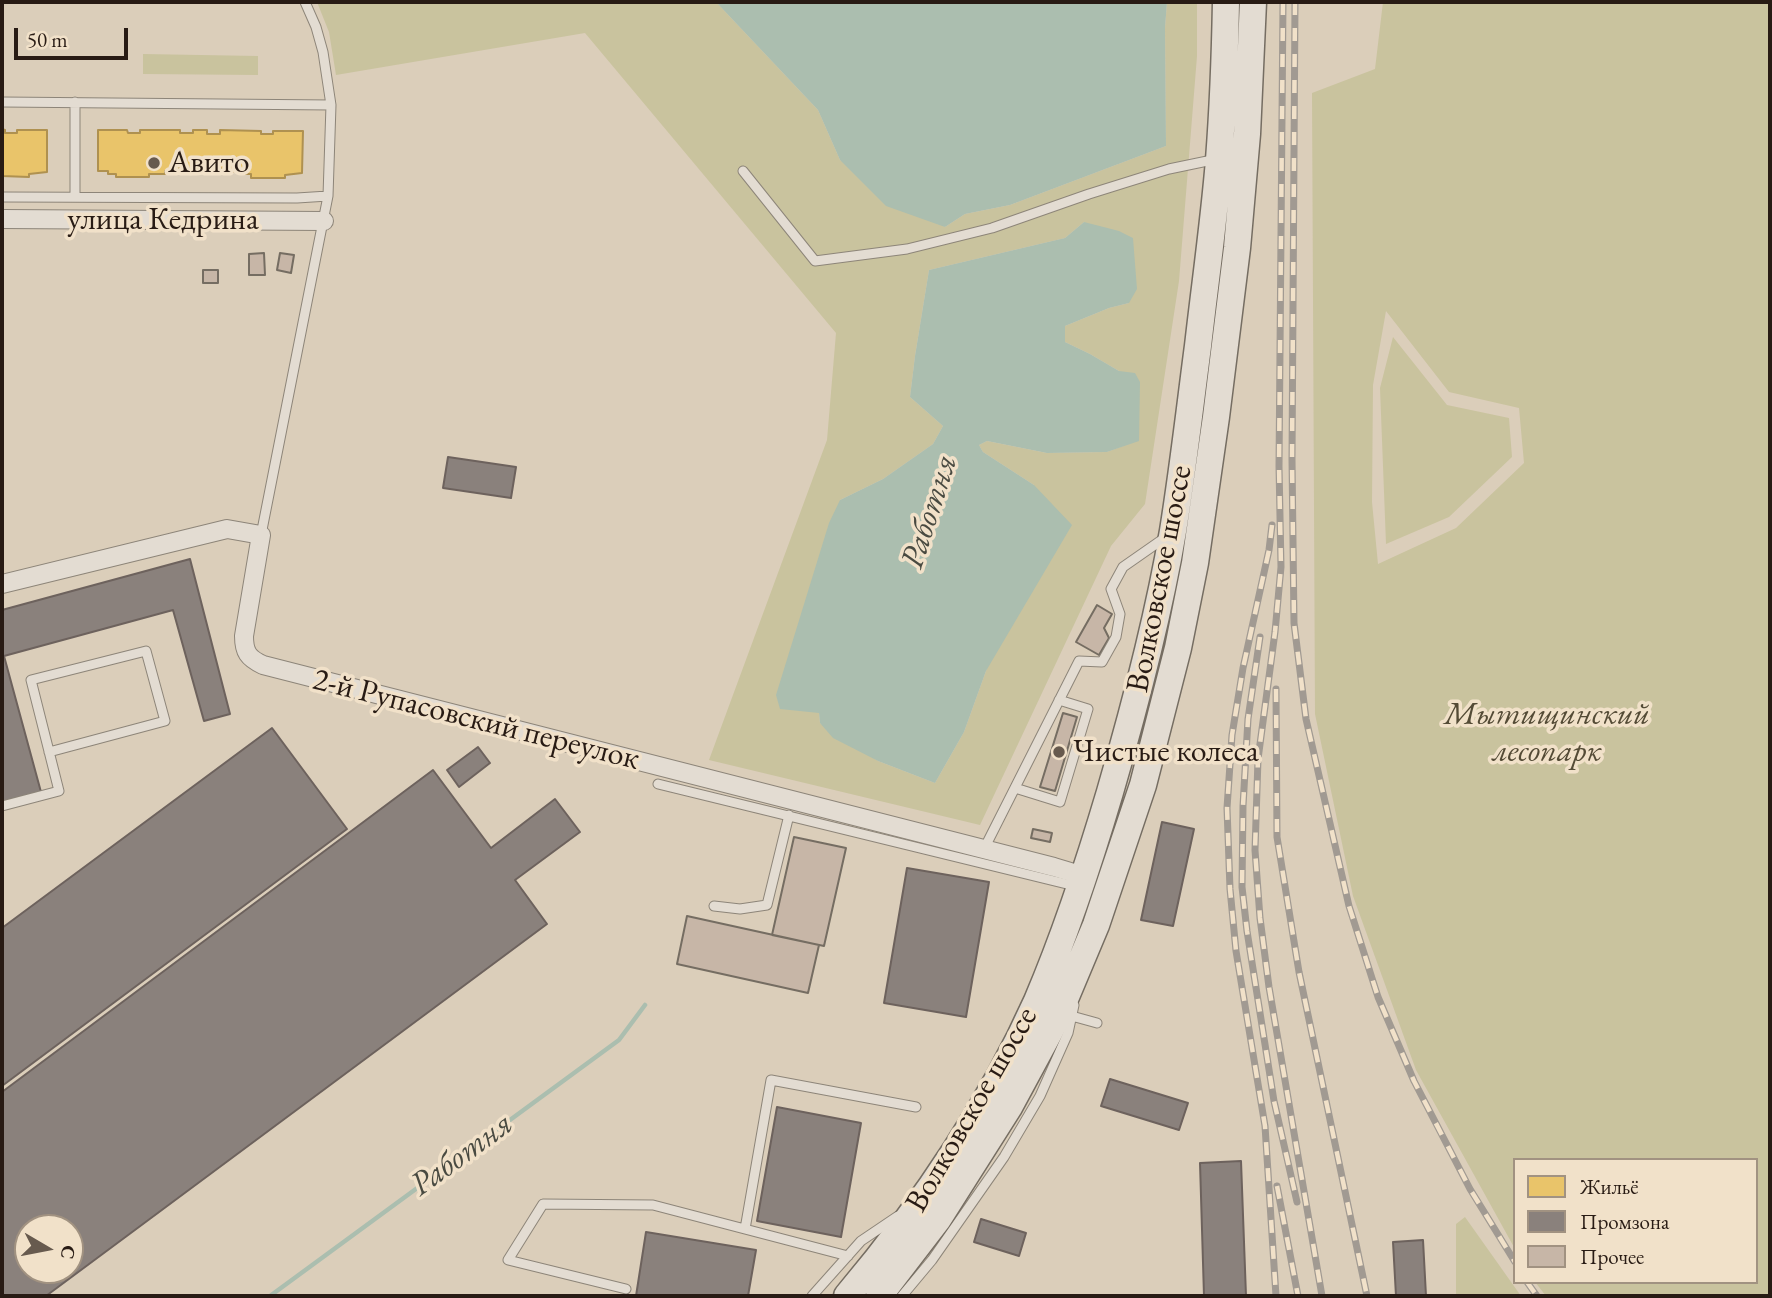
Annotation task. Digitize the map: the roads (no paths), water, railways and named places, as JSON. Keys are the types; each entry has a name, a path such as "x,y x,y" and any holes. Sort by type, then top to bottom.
{"main road":[{"name":"Волковское шоссе","path":"847,1296 897,1236 927,1194 1009,1057 1036,1001 1082,882 1136,701 1173,532 1186,445 1219,159 1226,2"},
{"name":"Волковское шоссе","path":"878,1296 938,1220 1066,1015 1081,960 1096,925 1143,785 1178,648 1195,563 1216,417 1237,248 1247,134 1253,2"}],"street":[{"name":"улица Кедрина","path":"2,219 324,221"},
{"path":"2,584 228,529 261,535"},
{"name":"2-й Рупасовский переулок","path":"261,535 244,636 244,647 255,662 984,849 1082,882"}],"lane":[{"path":"261,535 328,196 331,105 323,52 305,2"},
{"path":"2,102 331,105"},
{"path":"75,102 75,197"},
{"path":"743,171 815,261 907,249 992,228 1169,169 1219,159"},
{"path":"2,197 328,196"},
{"path":"984,849 1079,661 1102,662 1116,636 1120,614 1111,589 1123,567 1173,532"},
{"path":"2,806 59,791 49,752 31,680 146,651 165,721 49,752"},
{"path":"1015,788 1060,802 1088,709 1059,700"},
{"path":"658,784 1082,882"},
{"path":"714,905 740,909 767,905 789,815"},
{"path":"902,1296 932,1260 1004,1157 1040,1096 1068,1033 1066,1015 1097,1023"},
{"path":"744,1229 771,1080 916,1107"},
{"path":"812,1296 861,1241 927,1194"},
{"path":"626,1289 508,1260 543,1204 653,1205 848,1256"}],"water":[{"path":"716,2 1167,2 1166,146 1010,205 965,214 945,227 886,206 840,160 818,110"},
{"path":"1084,222 1119,231 1133,238 1137,289 1129,303 1065,326 1065,342 1119,371 1135,373 1140,382 1139,441 1107,452 1047,453 987,441 979,445 983,452 1034,485 1072,525 986,671 964,732 935,783 878,761 833,738 820,723 819,713 780,709 776,695 829,523 840,500 883,479 933,444 943,426 910,397 929,270 1065,238"}],"waterway":[{"name":"Работня","path":"270,1296 619,1040 645,1005"}],"railway":[{"path":"1283,2 1279,466 1281,567 1258,759 1255,850 1269,987 1322,1296"},
{"path":"1295,2 1292,459 1294,623 1306,719 1349,906 1378,997 1414,1081 1470,1189 1513,1259"},
{"path":"1272,525 1232,735 1227,808 1236,951 1265,1126 1276,1296"},
{"path":"1260,637 1248,719 1242,887 1274,1101 1297,1202"},
{"path":"1276,689 1277,837 1299,972 1367,1296"},
{"path":"1277,1186 1298,1296"},
{"path":"1528,1284 1537,1296"}],"place":[{"name":"Авито","path":"154,163"},
{"name":"Чистые колеса","path":"1059,752"}],"park label":[{"name":"Мытищинский лесопарк","path":"1547,734"}]}
